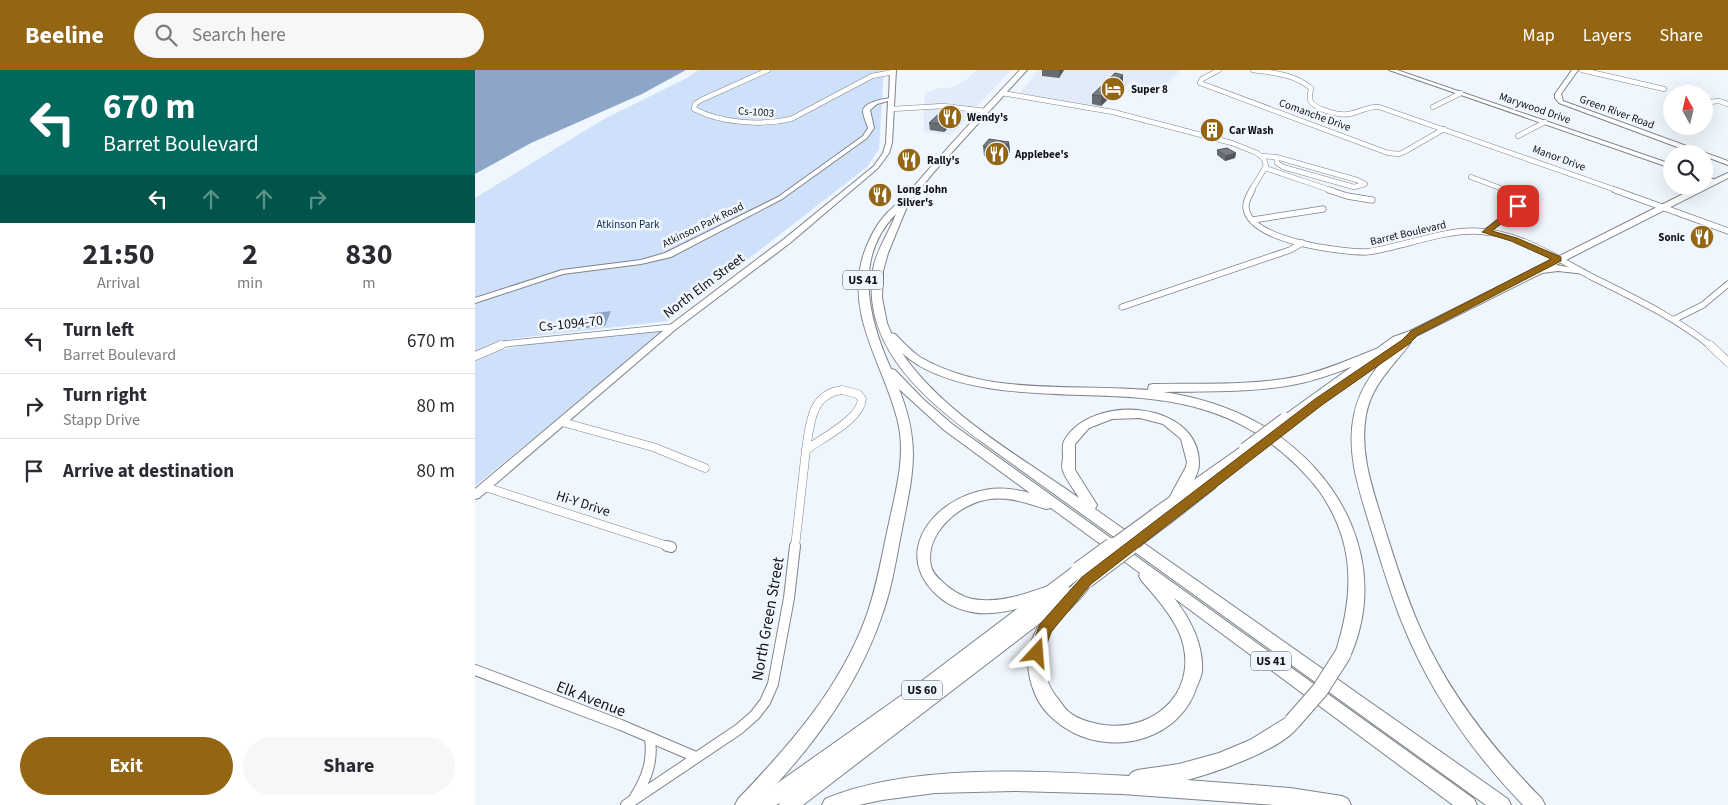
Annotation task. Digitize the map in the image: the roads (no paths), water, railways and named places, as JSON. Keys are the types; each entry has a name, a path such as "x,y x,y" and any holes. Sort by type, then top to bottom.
{"main road":[{"name":"US 41","path":"1024,70 922,180 904,203 890,214 878,234 867,259 862,301 875,347 885,365 932,415 1468,805"},
{"name":"US 60","path":"1288,421 1410,337 1558,259 1728,175"},
{"name":"US 41","path":"904,203 902,213 881,256 878,271 877,297 881,325 906,368 932,397 973,429 1502,805"},
{"path":"1535,271 1558,268 1582,272"},
{"path":"881,325 916,359 945,373 982,384 1153,394 1205,405 1254,426 1298,458 1313,473 1341,516 1352,545 1358,588 1356,610 1343,654 1313,700 1292,722 1274,736 1254,748 1213,765 1164,776 1105,783"},
{"name":"US 60","path":"788,805 1083,575 1397,339 1410,337"},
{"path":"1410,337 1379,372 1368,389 1361,409 1357,440 1365,488 1403,607 1426,659 1460,715 1481,744 1536,805"},
{"path":"1045,388 1264,385 1313,376 1380,352"},
{"path":"744,805 791,755 814,726 857,658 874,617 887,568 904,482 907,453 904,419 885,365"},
{"path":"1109,525 1081,495 1068,467 1067,451 1071,440 1077,431 1097,418 1124,412 1145,414 1165,420 1180,432 1190,445 1193,461 1188,477 1175,500"},
{"name":"US 60","path":"1159,518 1175,500 1248,451"},
{"path":"1052,590 1006,605 982,607 966,604 940,591 931,581 924,563 925,544 937,521 948,511 961,503 984,495 1006,493 1028,497 1074,518"},
{"path":"1083,575 1041,636 1036,663 1042,690 1059,714 1075,725 1095,733 1127,735 1147,730 1172,714 1179,706 1192,681 1194,662 1190,643 1174,608 1132,559"},
{"name":"US 60","path":"761,805 925,688 1052,590 1083,575"},
{"path":"831,805 877,792 935,783 966,782 1105,783 1283,796 1342,805"}],"street":[{"name":"Cs-1003","path":"768,70 701,100 695,104 694,109 724,118 779,123 791,119 872,76 893,71"},
{"name":"Comanche Drive","path":"1219,70 1202,79 1200,83 1388,153 1399,154 1404,152 1444,130"},
{"name":"Manor Drive","path":"1253,70 1287,76 1304,82 1311,88 1310,98 1313,104 1334,114 1347,116 1368,107 1375,107 1666,207 1728,231"},
{"name":"Marywood Drive","path":"1392,70 1663,163"},
{"name":"Green River Road","path":"1575,70 1558,94 1561,102 1679,145"},
{"path":"1582,70 1663,89"},
{"name":"North Elm Street","path":"475,495 673,327 787,241 871,172 880,162 888,148 893,71"},
{"path":"1002,93 1133,117 1252,150 1261,156 1265,162 1265,168 1246,205 1247,213 1253,220 1323,209"},
{"path":"1433,106 1461,93"},
{"name":"Atkinson Park Road","path":"475,301 553,274 641,262 674,252 789,193 865,137 871,128 866,112 867,109 875,103 891,99"},
{"path":"1713,102 1719,101 1728,104"},
{"path":"892,109 943,106 986,110"},
{"path":"1518,136 1545,122"},
{"path":"1261,156 1276,157 1357,180 1365,185 1354,187 1283,167 1277,163 1276,157"},
{"name":"Green River Road","path":"1713,157 1728,162"},
{"path":"1265,168 1347,196 1372,200"},
{"path":"1471,177 1510,193 1519,202 1516,208 1486,232"},
{"name":"Barret Boulevard","path":"1253,220 1273,233 1302,243 1329,250 1360,253 1391,248 1467,230 1486,232 1514,240 1558,259 1675,319 1705,340 1728,362"},
{"path":"1122,307 1290,250 1302,243"},
{"path":"1675,319 1703,305 1728,284"},
{"name":"Cs-1094-70","path":"475,356 504,344 673,327"},
{"name":"North Green Street","path":"629,803 739,729 765,702 773,684 789,598 806,450 820,398 827,393 845,390 854,391 861,396 863,401 862,408 856,415 806,450"},
{"path":"562,422 635,441 690,460 705,468"},
{"name":"Hi-Y Drive","path":"485,487 671,547"},
{"name":"Elk Avenue","path":"475,670 621,725 696,758"},
{"path":"629,803 642,787 651,762 650,738"}],"place":[{"name":"Super 8","path":"1113,89"},
{"name":"Wendy's","path":"950,117"},
{"name":"Car Wash","path":"1212,130"},
{"name":"Applebee's","path":"997,154"},
{"name":"Rally's","path":"909,160"},
{"name":"Long John Silver's","path":"880,195"},
{"name":"Sonic","path":"1702,237"}],"park label":[{"name":"Atkinson Park","path":"628,224"}]}
